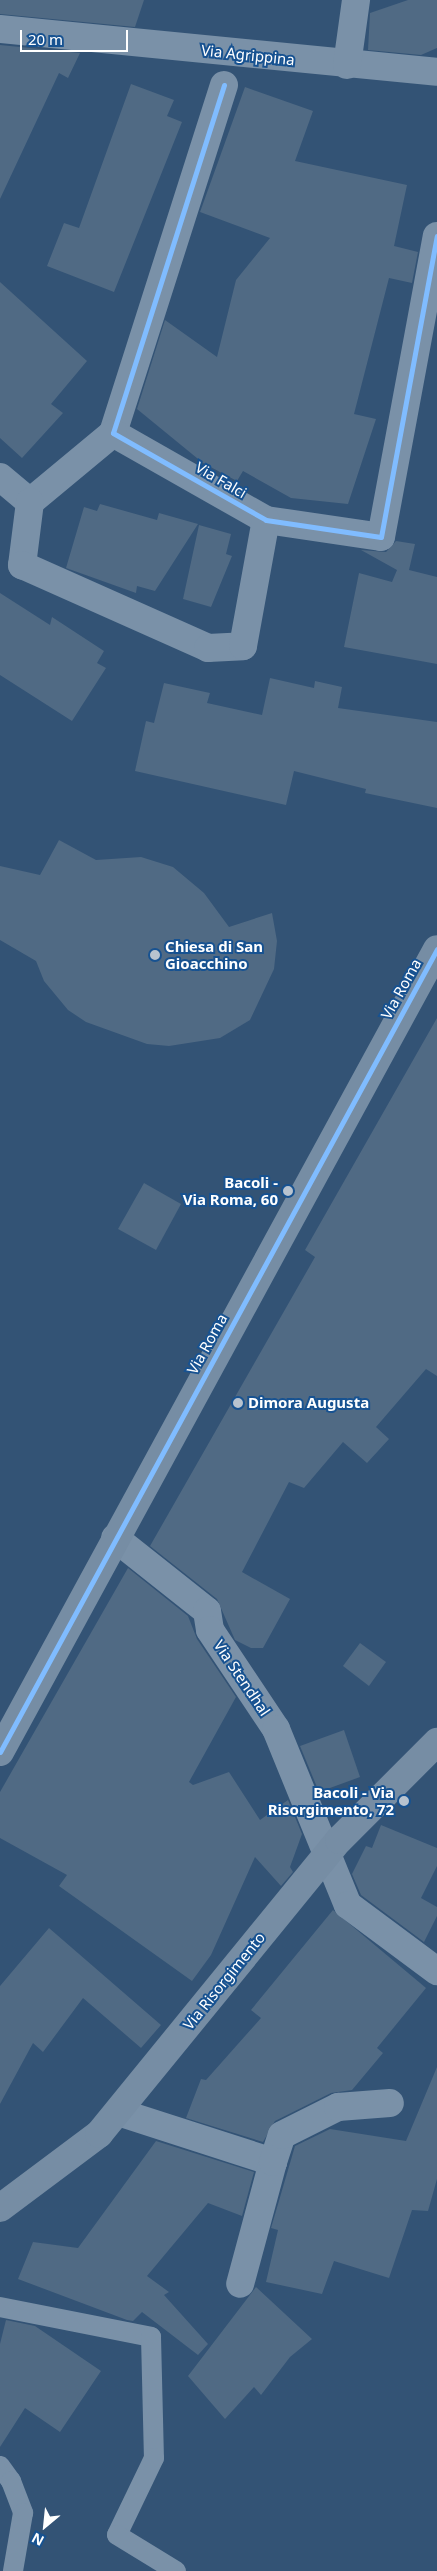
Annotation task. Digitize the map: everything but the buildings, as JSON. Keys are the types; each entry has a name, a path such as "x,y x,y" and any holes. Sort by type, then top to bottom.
{"street":[{"path":"346,65 356,0"},
{"name":"Via Agrippina","path":"0,29 346,65 437,72"},
{"path":"224,84 114,432 30,502 22,566 208,648 243,646 266,520"},
{"name":"Via Falci","path":"114,432 266,520 381,537 437,236"},
{"path":"0,477 30,502"},
{"name":"Via Roma","path":"0,1752 437,949"},
{"name":"Via Stendhal","path":"115,1538 207,1611 210,1630 276,1729 348,1905 437,1971"},
{"name":"Via Risorgimento","path":"0,2208 99,2134 328,1853 437,1742"},
{"path":"240,2284 272,2162 282,2135 338,2107 390,2102"},
{"path":"118,2112 272,2162"}],"lane":[{"path":"0,2308 151,2337 154,2458 117,2535 176,2571"},
{"path":"0,2466 12,2481 23,2513 13,2571"}],"cycle path":[{"path":"224,85 113,433 266,520 381,537 437,236"},
{"path":"0,1752 437,949"}],"place":[{"name":"Chiesa di San Gioacchino","path":"155,955"},
{"name":"Bacoli - Via Roma, 60","path":"288,1191"},
{"name":"Dimora Augusta","path":"238,1403"},
{"name":"Bacoli - Via Risorgimento, 72","path":"404,1801"}]}
